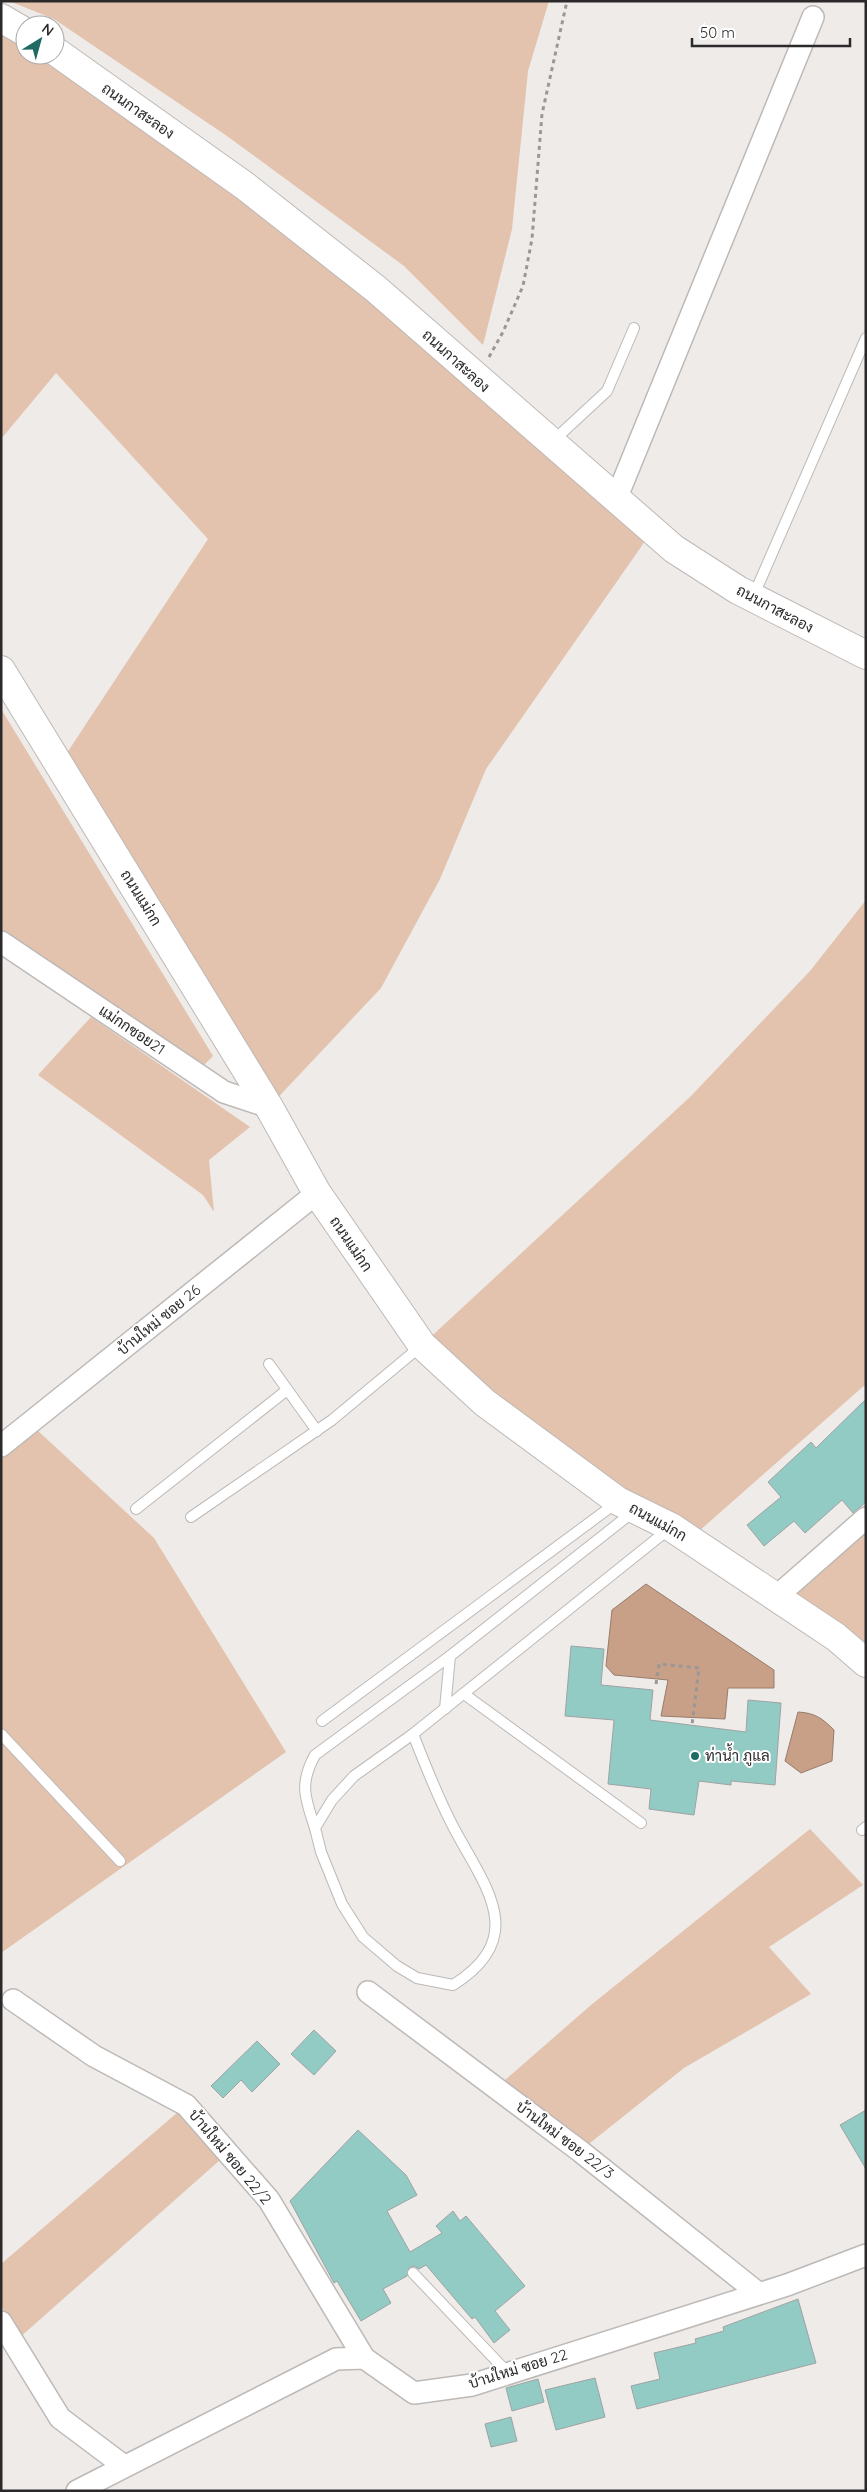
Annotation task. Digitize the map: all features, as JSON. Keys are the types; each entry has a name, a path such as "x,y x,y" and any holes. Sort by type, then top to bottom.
{"street":[{"path":"616,499 813,17"},
{"path":"1,18 15,26"},
{"name":"ถนนกาสะลอง","path":"65,58 252,192 376,289 476,379 674,549 752,598 866,655"},
{"name":"ถนนแม่กก","path":"1,670 269,1107 318,1193 422,1345 485,1403 627,1505 671,1527 836,1637 866,1663"},
{"name":"แม่กกซอย21","path":"1,942 224,1092 269,1107"},
{"name":"บ้านใหม่ ซอย 26","path":"1,1446 318,1193"},
{"path":"776,1597 866,1518"},
{"name":"บ้านใหม่ ซอย 22/3","path":"368,1992 580,2151 758,2293"},
{"name":"บ้านใหม่ ซอย 22/2","path":"13,2000 94,2056 186,2105 269,2200 364,2358"},
{"name":"บ้านใหม่ ซอย 22","path":"364,2358 414,2393 472,2385 787,2285 866,2255"},
{"path":"1,2322 60,2418 124,2466"},
{"path":"77,2491 336,2359 364,2358"}],"lane":[{"path":"551,444 607,390 634,328"},
{"path":"752,598 866,338"},
{"path":"191,1516 317,1430 422,1345"},
{"path":"269,1364 317,1430"},
{"path":"136,1509 287,1390"},
{"path":"413,1734 431,1780 455,1832 485,1881 496,1915 493,1938 483,1961 453,1985 417,1978 397,1966 363,1937 342,1904 321,1852 304,1792 304,1781 315,1755 450,1656 627,1505"},
{"path":"322,1721 627,1505"},
{"path":"315,1828 332,1800 354,1776 445,1709 671,1527"},
{"path":"445,1709 450,1656"},
{"path":"464,1694 641,1823"},
{"path":"1,1734 120,1861"},
{"path":"413,2273 508,2373"}],"path":[{"path":"476,379 503,332 523,286 532,238 542,114 566,1"},
{"path":"656,1684 659,1664 699,1668 692,1724"}],"shaded area":[{"path":"9,1 549,1 528,71 512,229 483,345 404,266 227,136 65,26 65,15 44,15"},
{"path":"1,18 15,26 15,65 65,65 65,62 245,186 651,529 641,547 486,769 440,879 381,988 269,1107 59,765 208,539 56,373 1,439"},
{"path":"1,709 213,1056 202,1067 1,930"},
{"path":"866,900 866,1384 690,1539 422,1345 691,1096 810,971"},
{"path":"91,1017 250,1127 209,1160 214,1212 203,1195 38,1075"},
{"path":"37,1430 154,1538 286,1752 1,1953 1,1458"},
{"path":"866,1530 866,1664 786,1603"},
{"path":"646,1584 774,1670 774,1688 728,1688 725,1719 661,1716 668,1680 614,1675 606,1666 612,1610"},
{"path":"798,1712 818,1717 834,1730 832,1761 801,1773 785,1761"},
{"path":"810,1829 863,1885 769,1947 811,1994 684,2068 580,2151 496,2088 591,2005"},
{"path":"178,2112 220,2160 19,2338 1,2305 1,2264"}],"building":[{"path":"866,1399 866,1502 853,1513 842,1500 805,1533 794,1521 764,1546 747,1525 781,1497 768,1482 811,1442 816,1448"},
{"path":"571,1646 604,1649 601,1685 653,1690 650,1720 746,1732 748,1700 781,1703 775,1785 731,1781 731,1785 699,1781 694,1815 649,1809 651,1789 608,1784 614,1720 565,1716"},
{"path":"314,2030 336,2051 314,2075 291,2054"},
{"path":"257,2041 280,2064 252,2092 241,2080 223,2098 211,2086"},
{"path":"866,2110 866,2169 840,2125"},
{"path":"358,2130 406,2175 417,2195 387,2211 410,2252 442,2233 436,2226 453,2211 460,2221 466,2216 525,2286 495,2311 510,2330 494,2343 475,2317 472,2319 426,2265 419,2269 414,2266 409,2268 407,2276 383,2289 391,2303 361,2321 337,2281 334,2283 290,2201"},
{"path":"798,2299 816,2363 637,2409 631,2386 660,2379 654,2353 696,2343 695,2339 724,2331 723,2327"},
{"path":"595,2378 605,2417 556,2430 545,2390"},
{"path":"538,2379 544,2402 512,2411 506,2388"},
{"path":"511,2417 517,2441 491,2447 485,2424"}],"place":[{"name":"ท่าน้ำ ภูแล","path":"695,1756"}]}
